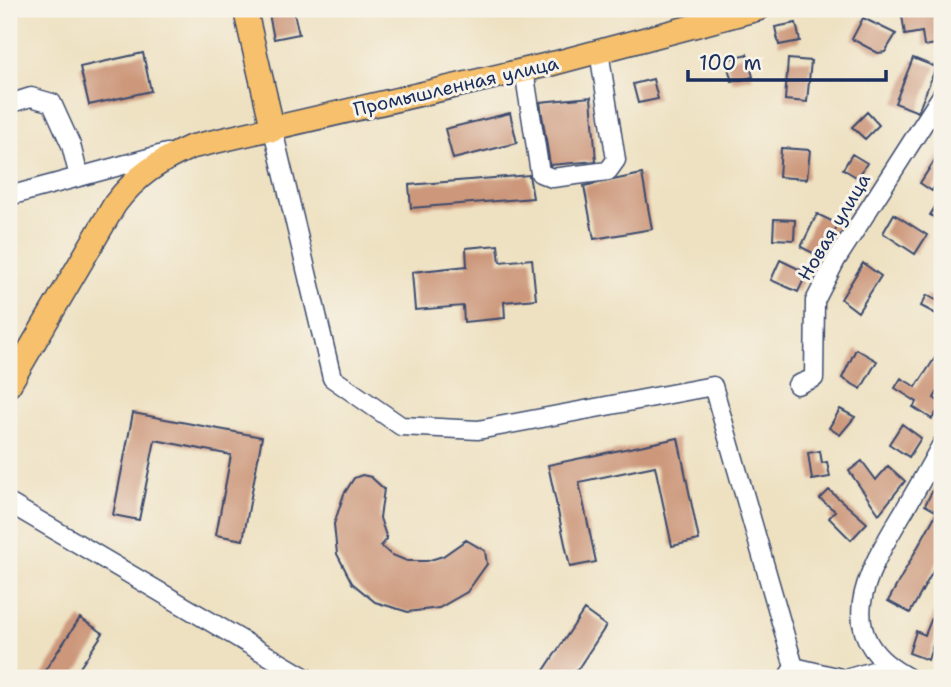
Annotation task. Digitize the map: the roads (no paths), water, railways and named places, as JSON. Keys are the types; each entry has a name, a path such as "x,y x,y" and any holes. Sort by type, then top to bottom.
{"main road":[{"path":"245,9 273,130"},
{"name":"Промышленная улица","path":"9,385 115,204 145,171 191,147 273,130 599,51 699,16 758,9"}],"street":[{"path":"524,70 540,173 552,178 608,171 616,160 599,51"},
{"name":"Новая улица","path":"797,385 814,378 816,300 836,260 942,95"},
{"path":"9,104 32,97 52,103 71,145 79,177"},
{"path":"273,130 332,379 401,426 478,430 713,386 790,673 841,678"},
{"path":"9,196 191,147"},
{"path":"113,167 118,190 115,204"},
{"path":"909,678 887,667 868,642 861,613 862,589 942,444"},
{"path":"9,503 306,678"},
{"path":"849,678 887,667"}]}
